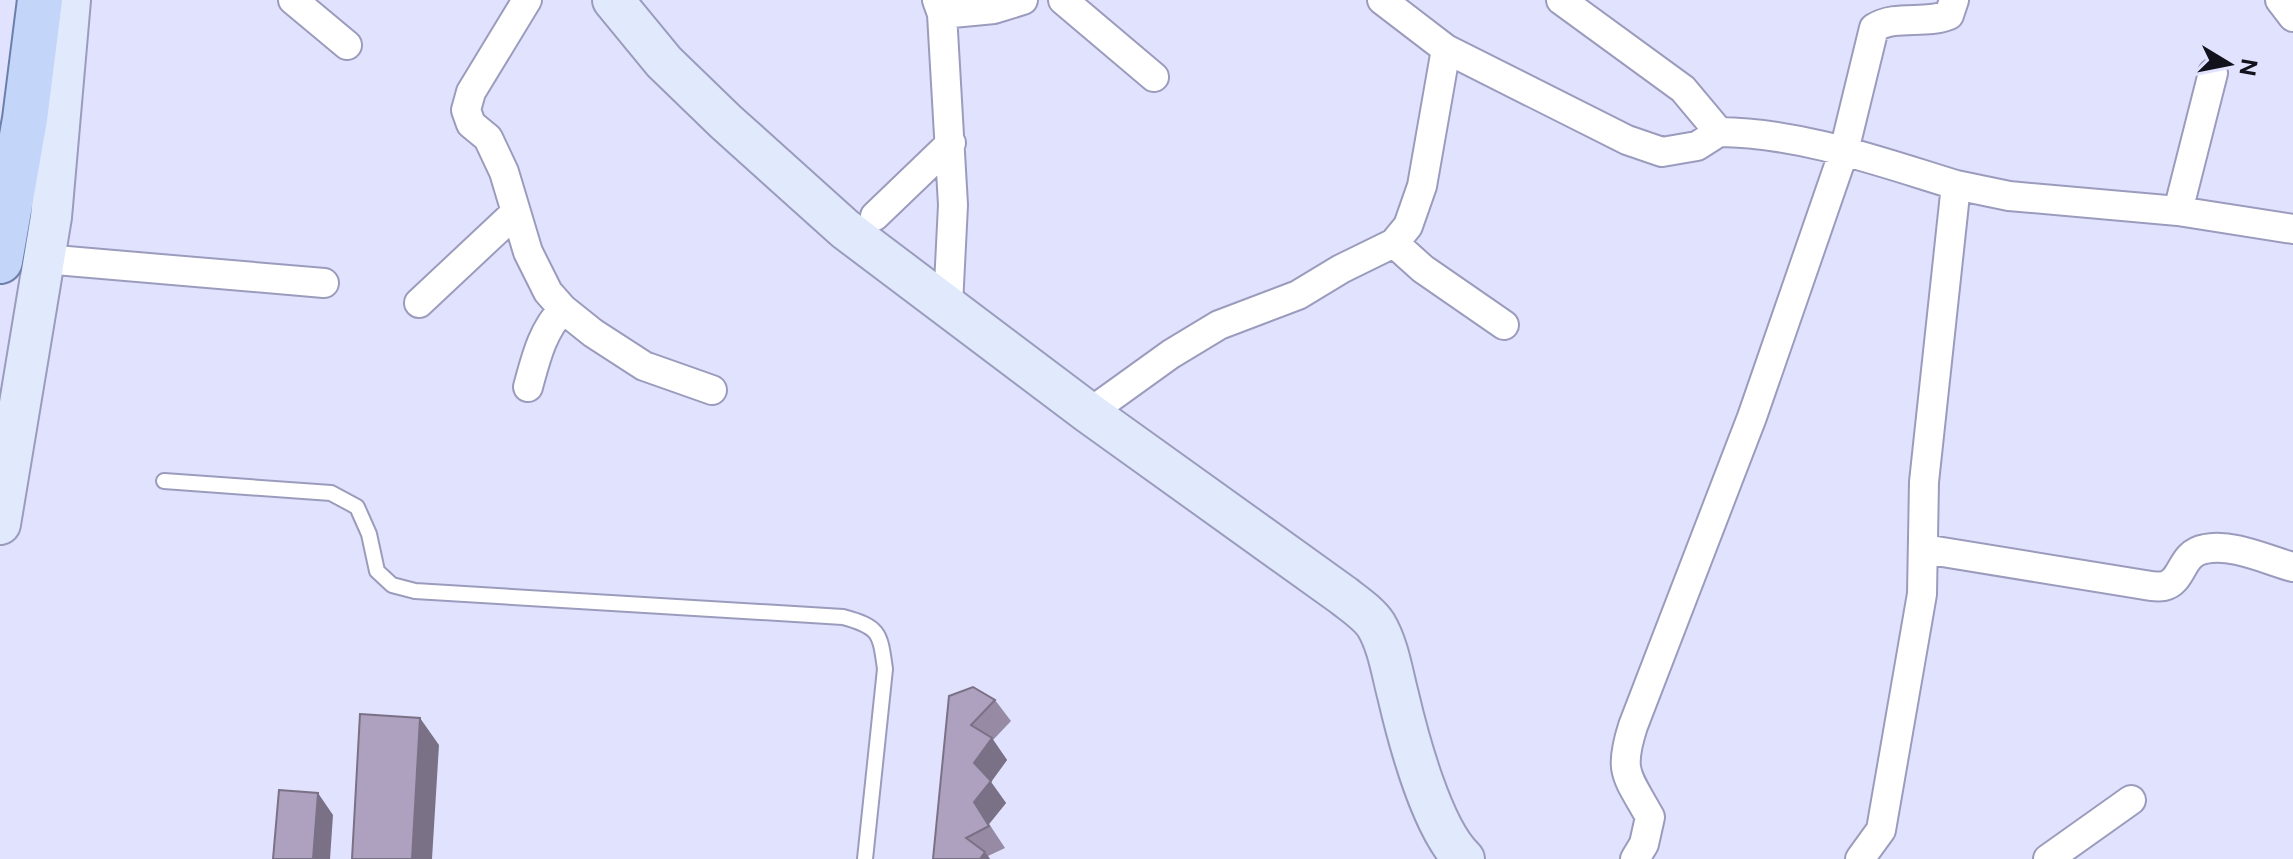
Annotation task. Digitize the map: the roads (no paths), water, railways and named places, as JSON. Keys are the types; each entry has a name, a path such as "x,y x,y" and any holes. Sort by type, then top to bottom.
{"main road":[{"path":"0,261 25,119 40,0"}],"street":[{"path":"0,524 51,217 70,0"},
{"path":"293,0 347,45"},
{"path":"527,0 471,92 466,110 471,124 488,138 496,152 528,252 548,292 563,309 593,333 644,366 712,390"},
{"path":"613,0 664,62 845,229 1089,413 1344,596 1375,624 1388,656 1421,775 1441,825 1455,851 1464,859"},
{"path":"948,305 953,205 939,7 994,9 1023,0"},
{"path":"1063,0 1154,77"},
{"path":"1382,0 1446,49 1627,140 1662,152 1697,146 1719,132 1747,132 1792,138 1956,185 2009,196 2178,211 2293,229"},
{"path":"1561,0 1683,89 1719,132"},
{"path":"1635,859 1644,844 1650,817 1626,775 1624,756 1752,417 1844,151 1874,28 1884,22 1936,20 1949,15 1954,0"},
{"path":"2280,0 2293,17"},
{"path":"1089,413 1171,354 1219,325 1298,295 1394,243 1408,226 1422,186 1446,49"},
{"path":"2178,211 2213,73"},
{"path":"875,216 951,143"},
{"path":"1860,859 1881,830 1919,608 1924,549 1924,482 1956,185"},
{"path":"419,303 515,213"},
{"path":"1394,243 1423,269 1504,325"},
{"path":"44,259 324,283"},
{"path":"528,387 544,334 563,309"},
{"path":"1924,549 2164,586 2175,580 2187,557 2205,549 2232,550 2293,567"},
{"path":"2048,859 2131,800"}],"lane":[{"path":"164,481 331,493 357,507 369,534 377,571 392,585 415,591 843,617 869,624 881,642 885,669 865,859"}]}
